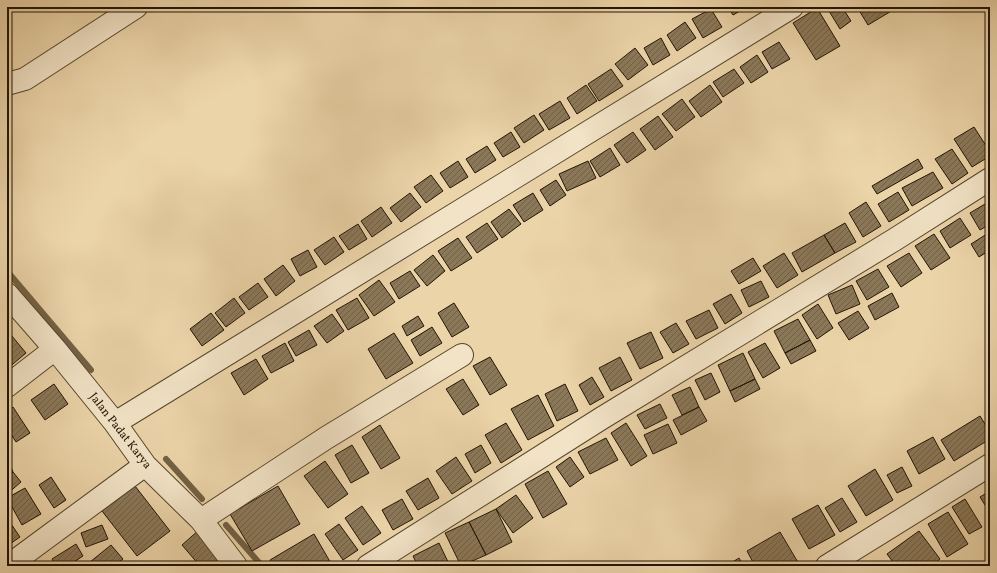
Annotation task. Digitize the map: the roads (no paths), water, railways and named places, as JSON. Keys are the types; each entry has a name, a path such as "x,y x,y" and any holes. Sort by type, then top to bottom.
{"street":[{"path":"7,84 25,79 136,7"},
{"path":"115,423 792,7"},
{"path":"368,566 602,418 990,180"},
{"name":"Jalan Padat Karya","path":"7,294 55,349 115,423 145,465 201,520 236,566"},
{"path":"7,386 55,349"},
{"path":"201,520 326,438 462,355"},
{"path":"8,566 145,465"},
{"path":"827,566 990,465"}],"waterway":[{"path":"7,271 91,370"},
{"path":"166,459 202,499"},
{"path":"226,525 262,566"}]}
